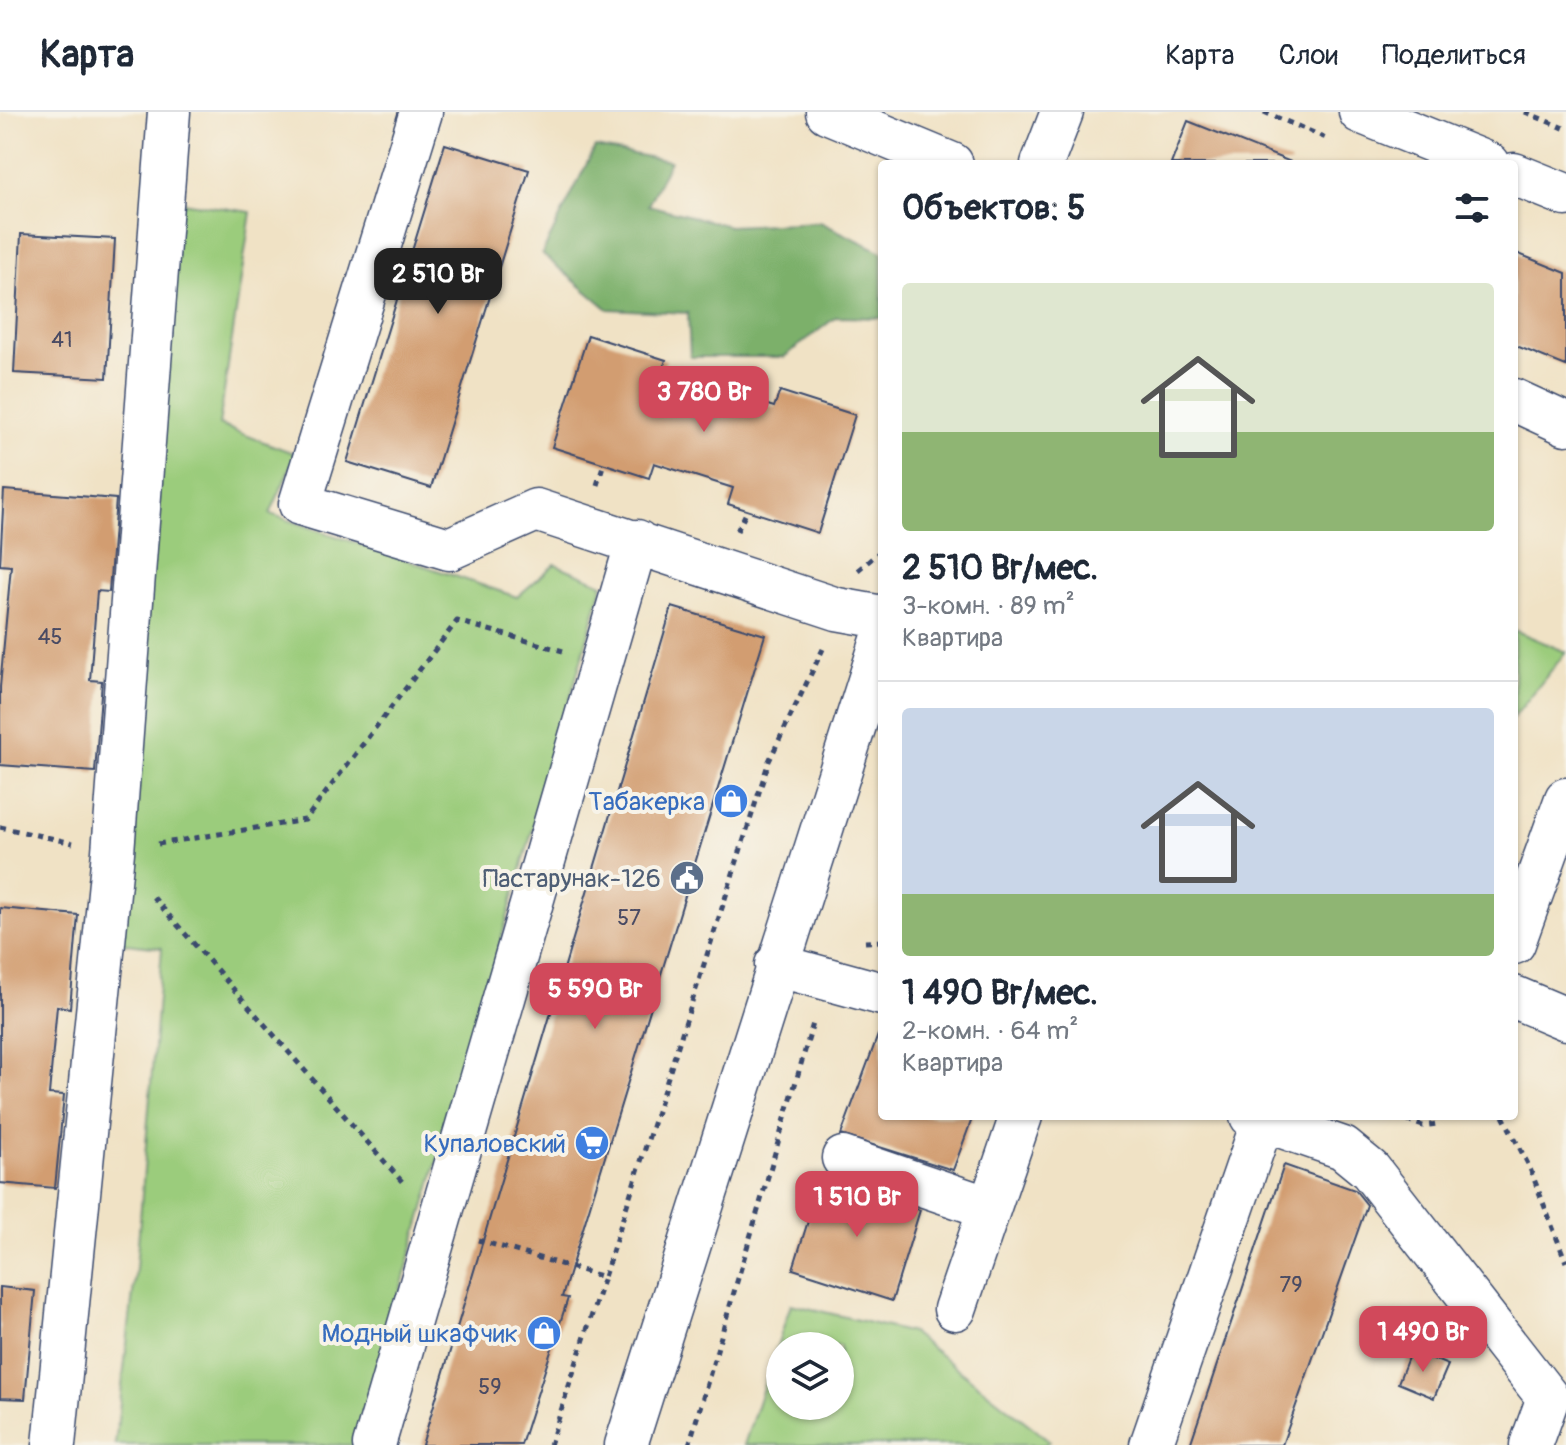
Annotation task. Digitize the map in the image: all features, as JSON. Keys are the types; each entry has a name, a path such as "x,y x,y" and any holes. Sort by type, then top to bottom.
{"street":[{"path":"54,1445 113,852 169,112"},
{"path":"421,112 300,504 449,549 536,510 837,609 878,616"},
{"path":"827,112 942,160"},
{"path":"1044,160 1062,112"},
{"path":"1360,112 1479,160"},
{"path":"1518,176 1566,195"},
{"path":"1518,402 1566,424"},
{"path":"374,1445 637,541"},
{"path":"626,1445 776,965 867,735 878,665"},
{"path":"1518,932 1566,799"},
{"path":"776,965 878,993"},
{"path":"1518,999 1566,1019"},
{"path":"955,1309 1020,1120"},
{"path":"1151,1445 1256,1120"},
{"path":"1263,1120 1343,1148 1370,1170 1548,1398 1531,1445"},
{"path":"843,1158 989,1208"}],"path":[{"path":"1525,112 1566,129"},
{"path":"0,827 113,852 305,820 457,621 600,662"},
{"path":"689,1445 826,979 839,944 878,941"},
{"path":"1406,1120 1423,1126 1437,1124 1438,1120"},
{"path":"1505,1120 1529,1166 1566,1262"},
{"path":"550,1445 604,1277"}],"green space":[{"path":"595,147 670,161 648,205 729,226 820,222 878,250 878,318 836,317 784,357 690,357 688,313 608,309 542,254"},
{"path":"175,201 251,212 219,425 296,454 270,514 517,597 555,564 603,584 356,1445 115,1445 136,1268 162,948 118,943"},
{"path":"1518,632 1566,652 1518,712"},
{"path":"791,1304 912,1333 1050,1441 1044,1445 744,1445 766,1379 766,1420 854,1420 854,1332 782,1332"}],"building":[{"path":"1188,121 1286,160 1173,160"},
{"path":"445,144 529,170 431,488 347,462"},
{"path":"21,234 115,239 107,378 14,373"},
{"path":"1518,254 1566,273 1566,366 1518,347"},
{"path":"588,335 666,360 662,371 774,407 780,391 855,415 818,533 728,504 733,488 654,463 649,478 552,447"},
{"path":"4,490 116,499 109,592 97,591 90,680 102,681 95,772 0,765 0,687 11,566 0,565"},
{"path":"672,607 765,635 562,1297 568,1298 521,1445 422,1445"},
{"path":"0,908 78,915 70,1008 57,1006 49,1094 64,1095 55,1188 0,1183"},
{"path":"878,1035 878,1120 972,1120 953,1170 841,1135"},
{"path":"1284,1165 1355,1190 1367,1205 1282,1445 1190,1445"},
{"path":"827,1175 920,1210 892,1301 793,1269 819,1186 822,1187"},
{"path":"0,1287 35,1291 25,1399 0,1398"},
{"path":"1411,1350 1448,1365 1434,1398 1398,1383"}],"place":[{"name":"Табакерка","path":"731,801"},
{"name":"Пастарунак-126","path":"687,878"},
{"name":"Купаловский","path":"592,1143"},
{"name":"Модный шкафчик","path":"544,1333"}]}
